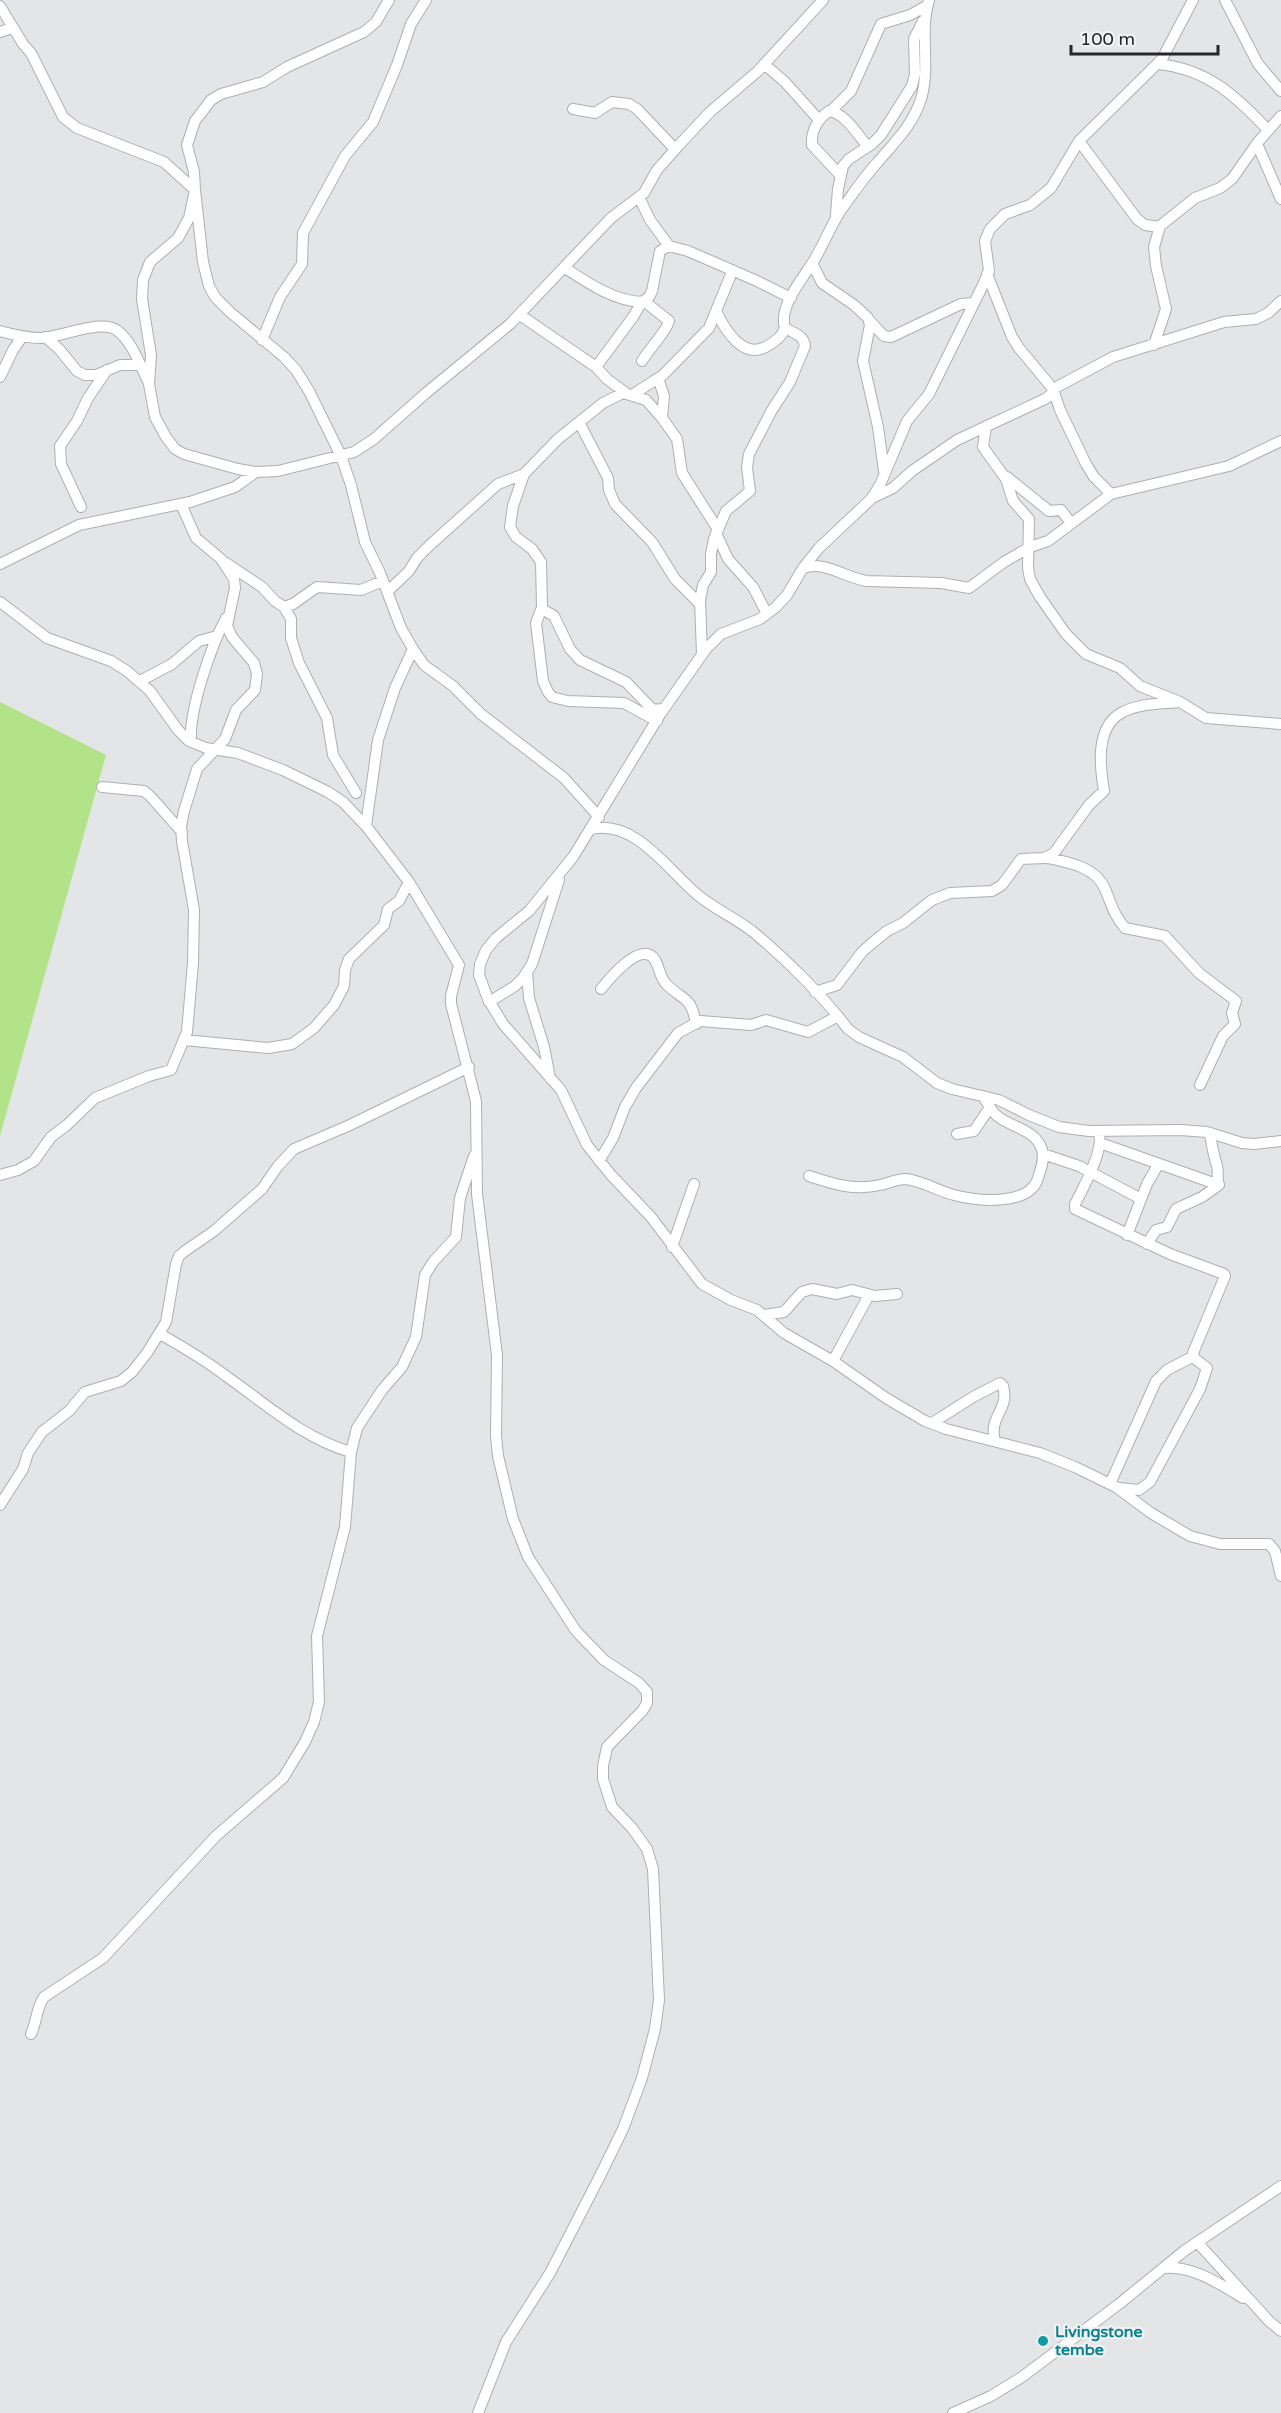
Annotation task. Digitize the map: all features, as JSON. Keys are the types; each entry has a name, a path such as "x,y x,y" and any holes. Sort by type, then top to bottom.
{"street":[{"path":"262,340 280,297 302,264 303,233 345,156 372,122 397,65 411,24 426,0"},
{"path":"195,190 189,218 184,229 178,238 150,262 143,280 143,311 151,355 149,384 155,417 175,449 184,454 222,465 256,472 291,469 341,456 354,452 375,439 520,315 611,218 647,189 657,170 675,149 710,112 746,83 823,0"},
{"path":"1193,0 1158,64 1079,141 1051,188 1030,205 1005,214 990,229 986,241 989,259 987,274 929,394 908,421 880,485 871,499 826,540 803,568 787,595 767,614 721,634 702,655 665,708 599,817 563,869 529,911 496,938 486,950 479,970 489,1002 520,1047 550,1078 567,1101 583,1138 599,1161 651,1217 702,1284 731,1299 752,1306 784,1333 833,1361 886,1398 932,1424 1040,1453 1113,1486 1151,1513 1190,1536 1220,1544 1269,1544 1275,1551 1281,1576"},
{"path":"1225,0 1258,64 1280,86"},
{"path":"388,1 376,22 364,32 287,67 262,82 221,94 211,100 195,121 187,145 194,172 203,262 209,286 215,297 284,357 296,370 309,391 341,456 366,542 401,628 424,665 453,686 481,714 564,778 599,817"},
{"path":"836,218 840,175 849,159 881,135 912,86 915,74 914,39 924,19 928,2"},
{"path":"840,175 812,145 813,130 819,120 851,91 881,24 910,15 928,2"},
{"path":"0,6 12,28 32,54 63,117 77,128 164,162 195,190"},
{"path":"716,310 725,329 732,337 751,349 764,348 780,337 785,328 784,316 790,298 836,218 867,175 898,141 920,101 926,76 924,19"},
{"path":"0,32 12,28"},
{"path":"764,64 819,120"},
{"path":"1158,64 1194,72 1224,87 1268,130"},
{"path":"573,109 594,112 612,102 629,104 638,109 675,149"},
{"path":"831,111 843,118 868,147"},
{"path":"1154,345 1166,309 1154,248 1160,227 1189,202 1220,188 1232,179 1281,116"},
{"path":"1079,141 1137,219 1145,225 1160,227"},
{"path":"1257,144 1281,199"},
{"path":"639,197 650,220 669,246 688,251 790,298"},
{"path":"596,367 652,291 660,251 669,246"},
{"path":"812,263 822,283 838,292 868,318 884,336 891,337 961,303 974,303"},
{"path":"565,268 594,286 620,297 643,302 669,321 642,361"},
{"path":"657,721 624,703 568,700 550,695 543,681 537,645 536,618 542,609 541,562 538,556 516,537 510,527 513,506 524,474 558,439 580,424 603,403 629,394 658,378 709,328 732,272"},
{"path":"987,274 1016,343 1054,391 1060,410 1086,464 1094,477 1111,495"},
{"path":"871,499 894,488 904,477 942,449 1045,399 1054,391 1113,357 1224,322 1256,319 1281,301"},
{"path":"520,315 596,367 607,379 629,394 649,403 662,418 676,439 682,473 716,531 728,560 753,587 767,614"},
{"path":"868,318 870,332 863,362 878,427 884,472"},
{"path":"0,331 22,337 45,337 61,336 97,325 107,325 120,333 132,348 149,384"},
{"path":"702,655 700,604 703,585 711,572 711,554 716,531 726,511 750,491 747,467 749,454 790,382 805,346 804,340 785,328"},
{"path":"0,377 22,337"},
{"path":"45,337 59,349 77,371 86,375 96,375 120,365 140,365"},
{"path":"81,507 61,464 60,446 107,370"},
{"path":"658,378 664,396 662,418"},
{"path":"580,424 608,478 609,490 615,504 652,542 675,579 700,604"},
{"path":"986,426 983,447 1010,487 1013,501 1029,519 1028,568 1030,579 1066,634 1079,648 1091,657 1120,668 1140,686 1180,702 1211,720 1281,724"},
{"path":"803,568 815,564 856,579 942,583 968,588 1004,562 1030,547 1044,543 1111,495 1229,466 1281,441"},
{"path":"0,564 79,525 181,504 236,487 256,472"},
{"path":"1002,473 1049,511 1061,510 1071,523"},
{"path":"284,607 293,604 317,587 361,590 385,586 409,571 417,558 431,544 501,482 524,474"},
{"path":"181,504 196,538 284,607 291,620 291,638 299,663 327,718 333,755 356,793"},
{"path":"191,741 194,714 216,636 227,615 235,588 234,579 220,559"},
{"path":"0,603 37,632 60,643 111,661 140,681 178,730 191,741 214,749 238,753 283,770 332,794 343,802 366,826 408,882 459,965 451,1004 476,1101 478,1202 497,1355 496,1436 498,1456 513,1519 528,1557 576,1631 604,1660 639,1683 647,1692 647,1703 643,1710 607,1747 603,1779 612,1807 632,1828 647,1849 653,1869 659,2000 649,2054 623,2129 550,2273 506,2342 478,2413"},
{"path":"542,609 554,616 570,649 580,660 626,682 653,710 665,708"},
{"path":"0,1174 18,1170 34,1161 51,1137 67,1125 94,1098 149,1076 171,1070 184,1040 189,1021 195,924 182,832 184,811 201,762 225,739 236,710 255,690 256,683 257,668 232,637 227,626 227,615"},
{"path":"140,681 172,664 199,641 216,636"},
{"path":"366,826 378,740 384,716 413,649"},
{"path":"1048,858 1062,844 1089,805 1103,792 1100,757 1104,734 1113,719 1121,713 1141,706 1180,702"},
{"path":"102,787 144,791 182,832"},
{"path":"332,794 356,793 372,787"},
{"path":"591,829 611,827 628,834 642,844 701,898 752,931 792,968 848,1029 859,1037 903,1057 937,1083 1007,1104 1059,1127 1097,1131 1180,1130 1210,1133 1242,1143 1281,1141"},
{"path":"815,992 837,985 870,944 887,931 903,924 938,897 950,893 992,891 1002,885 1021,859 1048,858 1080,866 1088,872 1104,887 1110,906 1125,928 1165,936 1199,973 1236,1001 1232,1013 1234,1024 1225,1033 1200,1085"},
{"path":"489,1002 515,986 532,964 563,869"},
{"path":"184,1040 268,1048 283,1047 299,1040 314,1028 334,1005 344,986 345,970 349,959 384,925 388,909 399,901 408,882"},
{"path":"601,988 616,971 634,957 645,953 654,958 665,983 691,1002 696,1024"},
{"path":"527,971 529,998 544,1047 550,1078"},
{"path":"599,1161 613,1138 625,1107 636,1088 678,1033 706,1021 751,1025 769,1020 784,1027 808,1032 838,1016"},
{"path":"0,1505 23,1469 28,1453 42,1432 69,1411 85,1392 121,1381 132,1372 160,1334 166,1322 179,1256 214,1231 262,1190 290,1152 469,1067"},
{"path":"809,1176 845,1187 880,1185 904,1179 917,1181 952,1195 972,1199 1017,1198 1028,1194 1040,1172 1043,1154 1035,1137 997,1116 983,1096"},
{"path":"957,1134 974,1131 990,1107"},
{"path":"1097,1131 1101,1137 1100,1143 1091,1172 1074,1204 1075,1209 1147,1244 1225,1275 1224,1282 1198,1338 1194,1356"},
{"path":"1210,1133 1211,1148 1218,1168 1216,1178 1219,1185"},
{"path":"1100,1143 1219,1185"},
{"path":"31,2034 44,1997 103,1958 216,1836 283,1778 300,1751 314,1722 319,1702 317,1636 345,1527 351,1452 357,1428 382,1390 402,1367 416,1337 425,1275 433,1262 456,1237 460,1198 476,1150"},
{"path":"1043,1154 1091,1172 1141,1198"},
{"path":"1127,1235 1141,1198 1158,1165"},
{"path":"672,1247 694,1184"},
{"path":"1147,1244 1156,1230 1167,1227 1176,1209 1202,1197 1219,1185"},
{"path":"764,1315 784,1312 806,1291 812,1290 837,1294 852,1290 882,1297 897,1294"},
{"path":"833,1361 869,1295"},
{"path":"160,1334 225,1375 305,1432 334,1447 351,1452"},
{"path":"1113,1486 1133,1490 1145,1487 1166,1456 1206,1376 1206,1366 1194,1356"},
{"path":"1113,1486 1156,1381 1167,1370 1194,1356"},
{"path":"932,1424 973,1397 1000,1383 1005,1393 1001,1409 992,1428 995,1441"},
{"path":"953,2413 991,2396 1022,2377 1197,2242 1280,2188"},
{"path":"1197,2242 1281,2331"},
{"path":"1164,2268 1175,2267 1194,2272 1254,2305"}],"green space":[{"path":"0,702 106,755 0,1136"}],"place":[{"name":"Livingstone tembe","path":"1043,2341"}]}
